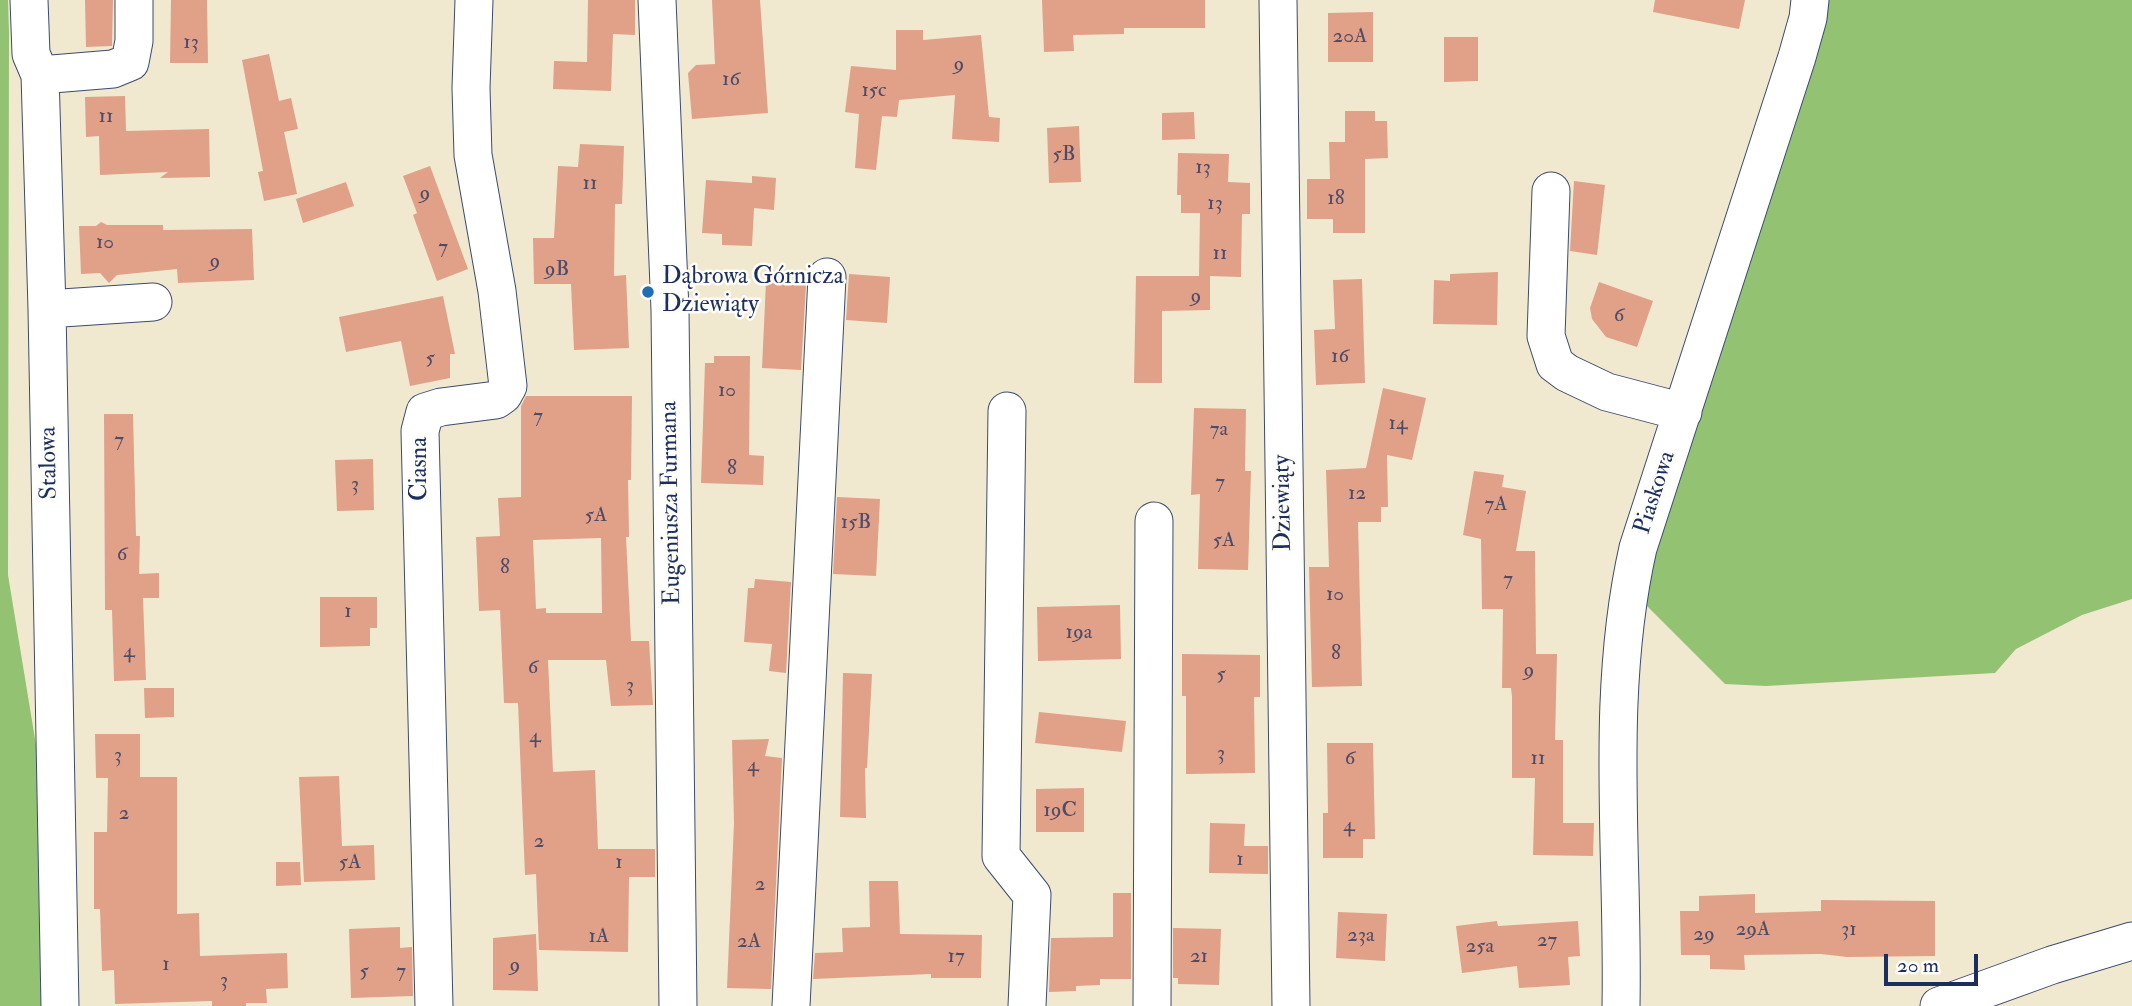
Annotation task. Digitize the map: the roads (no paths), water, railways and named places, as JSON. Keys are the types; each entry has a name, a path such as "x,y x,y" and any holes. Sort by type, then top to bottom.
{"street":[{"name":"Stalowa","path":"29,0 31,54 40,75 60,1006"},
{"path":"40,75 113,69 130,62 134,41 134,0"},
{"name":"Ciasna","path":"434,1006 419,430 425,412 441,407 496,400 508,386 497,291 473,155 471,88 474,0"},
{"name":"Eugeniusza Furmana","path":"657,0 670,310 678,1006"},
{"name":"Dziewiąty","path":"1278,0 1291,1006"},
{"name":"Piaskowa","path":"1621,1006 1619,718 1622,638 1628,592 1638,548 1786,96 1808,18 1810,0"},
{"path":"1551,191 1546,336 1555,364 1567,373 1607,392 1683,412"},
{"path":"791,1006 827,277"},
{"path":"47,309 153,302"},
{"path":"1007,411 1001,856 1032,895 1027,1006"},
{"path":"1152,1006 1154,521"},
{"path":"1938,1006 2052,965 2132,941"}],"place":[{"name":"Dąbrowa Górnicza Dziewiąty","path":"648,292"}]}
